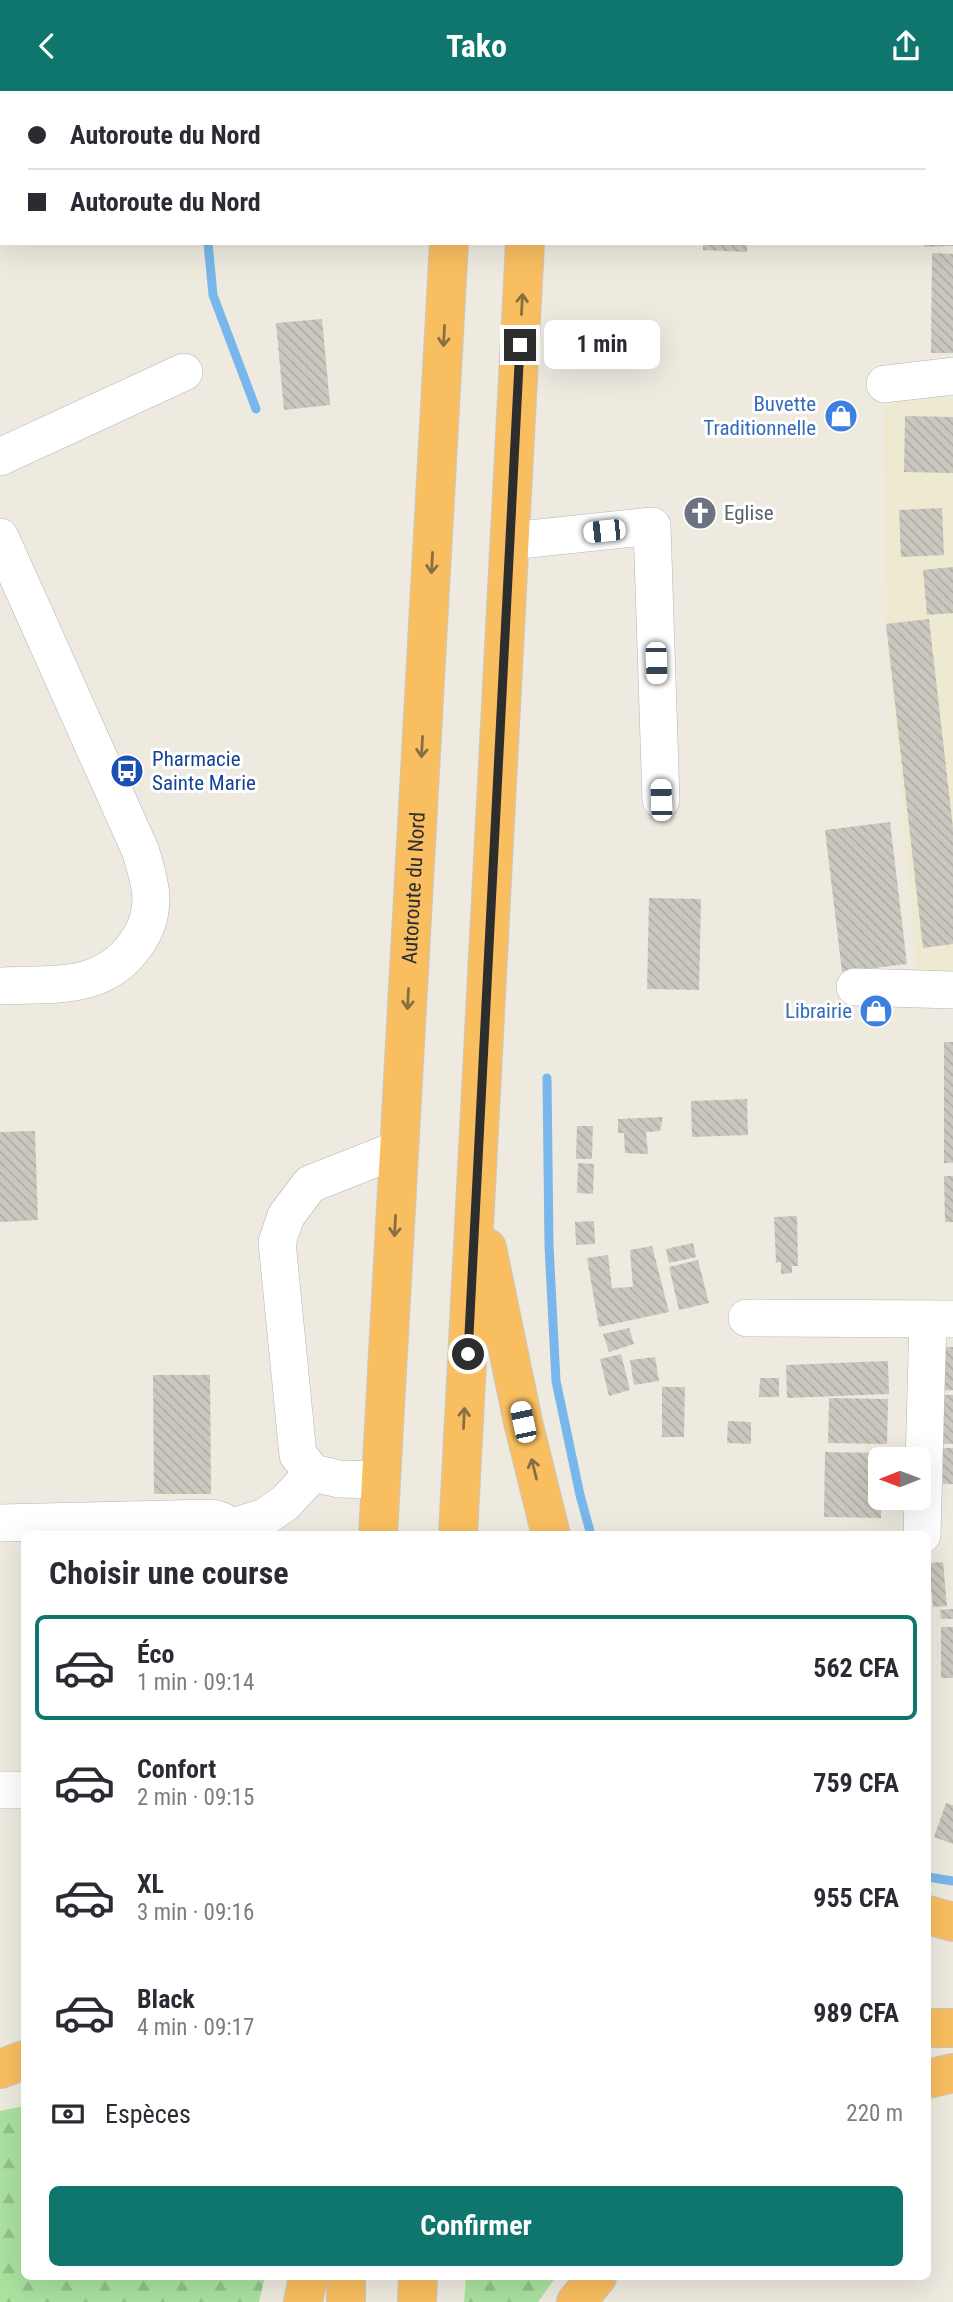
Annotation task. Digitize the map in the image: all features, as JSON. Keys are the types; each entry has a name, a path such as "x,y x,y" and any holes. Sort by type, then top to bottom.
{"highway":[{"name":"Autoroute du Nord","path":"378,1531 449,245"},
{"path":"458,1531 525,245"},
{"path":"477,1198 523,1422 550,1531"},
{"path":"931,1917 953,1922"},
{"path":"931,2028 953,2028"},
{"path":"0,2069 21,2061"},
{"path":"931,2078 953,2073"},
{"path":"303,2302 307,2280"},
{"path":"346,2280 346,2302"},
{"path":"417,2302 418,2280"},
{"path":"576,2302 594,2280"}],"street":[{"path":"0,457 184,372"},
{"path":"885,384 953,376"},
{"path":"510,541 652,526 661,800"},
{"path":"0,537 141,852 151,896 150,916 144,933 114,969 98,978 80,982 0,986"},
{"path":"855,988 953,990"},
{"path":"381,1480 339,1479 313,1473 298,1455 277,1242 286,1216 310,1184 399,1149"},
{"path":"747,1318 941,1319 922,1531"},
{"path":"229,1531 265,1517 285,1503 313,1473"},
{"path":"0,1523 212,1518 222,1521 226,1531"},
{"path":"0,1790 21,1790"}],"shaded area":[{"path":"884,397 953,398 953,974 917,975 886,624"}],"green space":[{"path":"21,2107 21,2280 264,2280 259,2302 0,2302 0,2111"},
{"path":"466,2280 554,2280 538,2302 464,2302"}],"building":[{"path":"703,245 747,245 747,252 703,250"},
{"path":"924,245 953,245 953,246"},
{"path":"932,253 953,254 953,353 931,353"},
{"path":"322,319 330,405 284,410 276,323"},
{"path":"905,416 953,417 953,473 904,472"},
{"path":"942,508 944,555 901,557 899,510"},
{"path":"953,567 953,613 927,615 923,570"},
{"path":"929,619 953,828 953,944 923,948 886,624"},
{"path":"890,822 907,964 842,972 825,830"},
{"path":"649,898 701,899 699,990 647,989"},
{"path":"944,1042 953,1042 953,1163 944,1163"},
{"path":"747,1099 748,1135 692,1137 691,1101"},
{"path":"663,1117 660,1131 646,1132 648,1154 625,1153 624,1133 618,1133 618,1119"},
{"path":"577,1126 593,1126 592,1159 576,1159"},
{"path":"35,1131 38,1220 0,1222 0,1132"},
{"path":"578,1163 594,1164 593,1194 577,1193"},
{"path":"944,1176 953,1176 953,1222 945,1222"},
{"path":"797,1216 798,1266 792,1266 792,1273 781,1274 781,1262 776,1263 774,1217"},
{"path":"594,1221 595,1244 576,1245 575,1222"},
{"path":"693,1243 696,1257 669,1263 666,1249"},
{"path":"652,1246 669,1312 599,1327 587,1258 608,1255 612,1288 633,1287 630,1250"},
{"path":"698,1260 709,1303 679,1310 669,1267"},
{"path":"629,1328 634,1344 609,1352 603,1334"},
{"path":"939,1347 953,1347 953,1390 939,1391"},
{"path":"621,1354 630,1390 609,1396 600,1359"},
{"path":"655,1357 659,1381 634,1385 630,1360"},
{"path":"888,1361 889,1394 787,1398 786,1365"},
{"path":"153,1375 210,1375 211,1494 154,1494"},
{"path":"760,1378 779,1378 779,1397 759,1397"},
{"path":"662,1387 685,1387 684,1437 662,1437"},
{"path":"940,1395 953,1395 953,1444 940,1444"},
{"path":"829,1398 888,1399 887,1444 828,1443"},
{"path":"728,1421 751,1422 751,1444 727,1443"},
{"path":"942,1448 953,1448 953,1484 943,1484"},
{"path":"825,1452 868,1453 868,1510 881,1510 881,1518 824,1517"},
{"path":"943,1562 947,1606 933,1607 931,1563"},
{"path":"953,1609 953,1619 941,1619 940,1610"},
{"path":"941,1627 953,1627 953,1678 941,1678"},
{"path":"946,1803 953,1805 953,1844 934,1837"}],"waterway":[{"path":"208,245 213,295 256,409"},
{"path":"547,1078 549,1246 556,1381 590,1531"},
{"path":"931,1877 953,1881"}],"place":[{"name":"Buvette Traditionnelle","path":"841,416"},
{"name":"Eglise","path":"700,513"},
{"name":"Pharmacie Sainte Marie","path":"127,771"},
{"name":"Librairie","path":"876,1011"}],"route":[{"path":"468,1354 520,345"}]}
